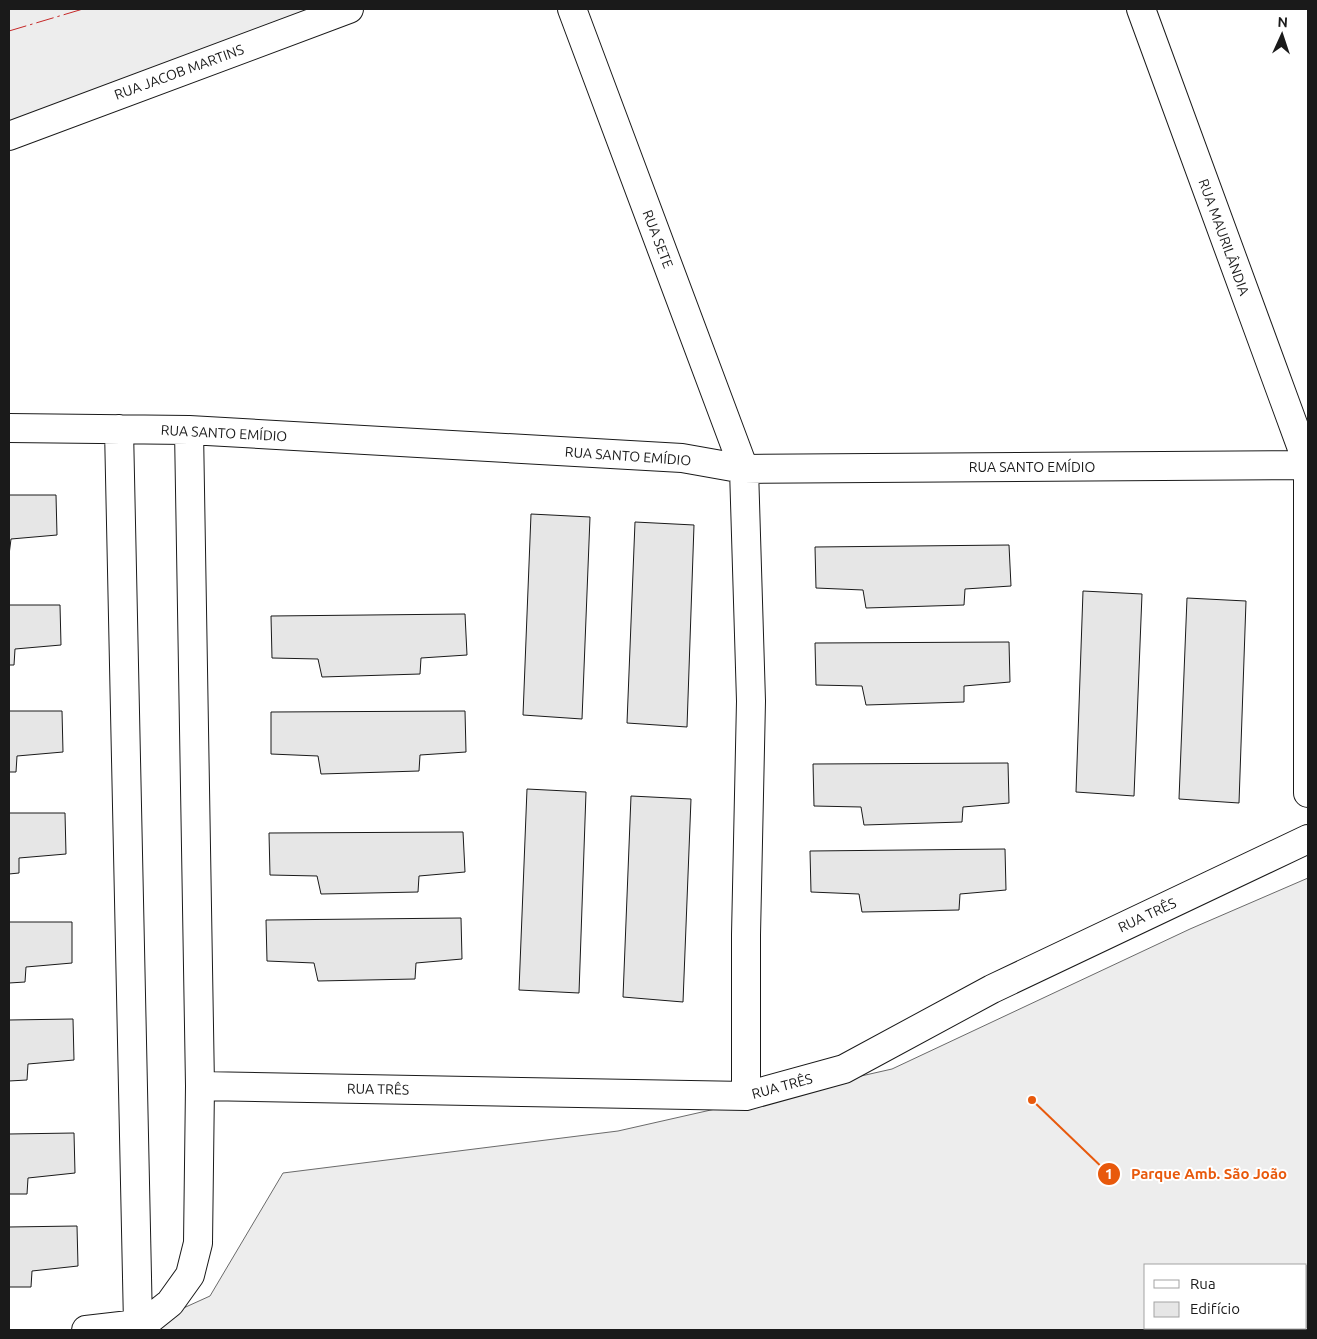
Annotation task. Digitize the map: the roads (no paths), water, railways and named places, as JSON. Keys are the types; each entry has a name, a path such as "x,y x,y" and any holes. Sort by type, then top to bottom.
{"street":[{"name":"RUA JACOB MARTINS","path":"9,136 350,9"},
{"name":"RUA SETE","path":"572,9 744,469 751,701 746,935 746,1096"},
{"name":"RUA MAURILÂNDIA","path":"1141,9 1308,465"},
{"name":"RUA SANTO EMÍDIO","path":"9,428 189,430 682,458 744,469 1308,465"},
{"path":"119,429 138,1324"},
{"path":"86,1330 138,1324 150,1319 175,1296 190,1276 198,1243 200,1086 189,430"},
{"path":"1308,465 1308,793"},
{"name":"RUA TRÊS","path":"200,1086 746,1096 844,1069 992,989 1308,839"}],"place":[{"name":"Parque Amb. São João","path":"1032,1100"}]}
